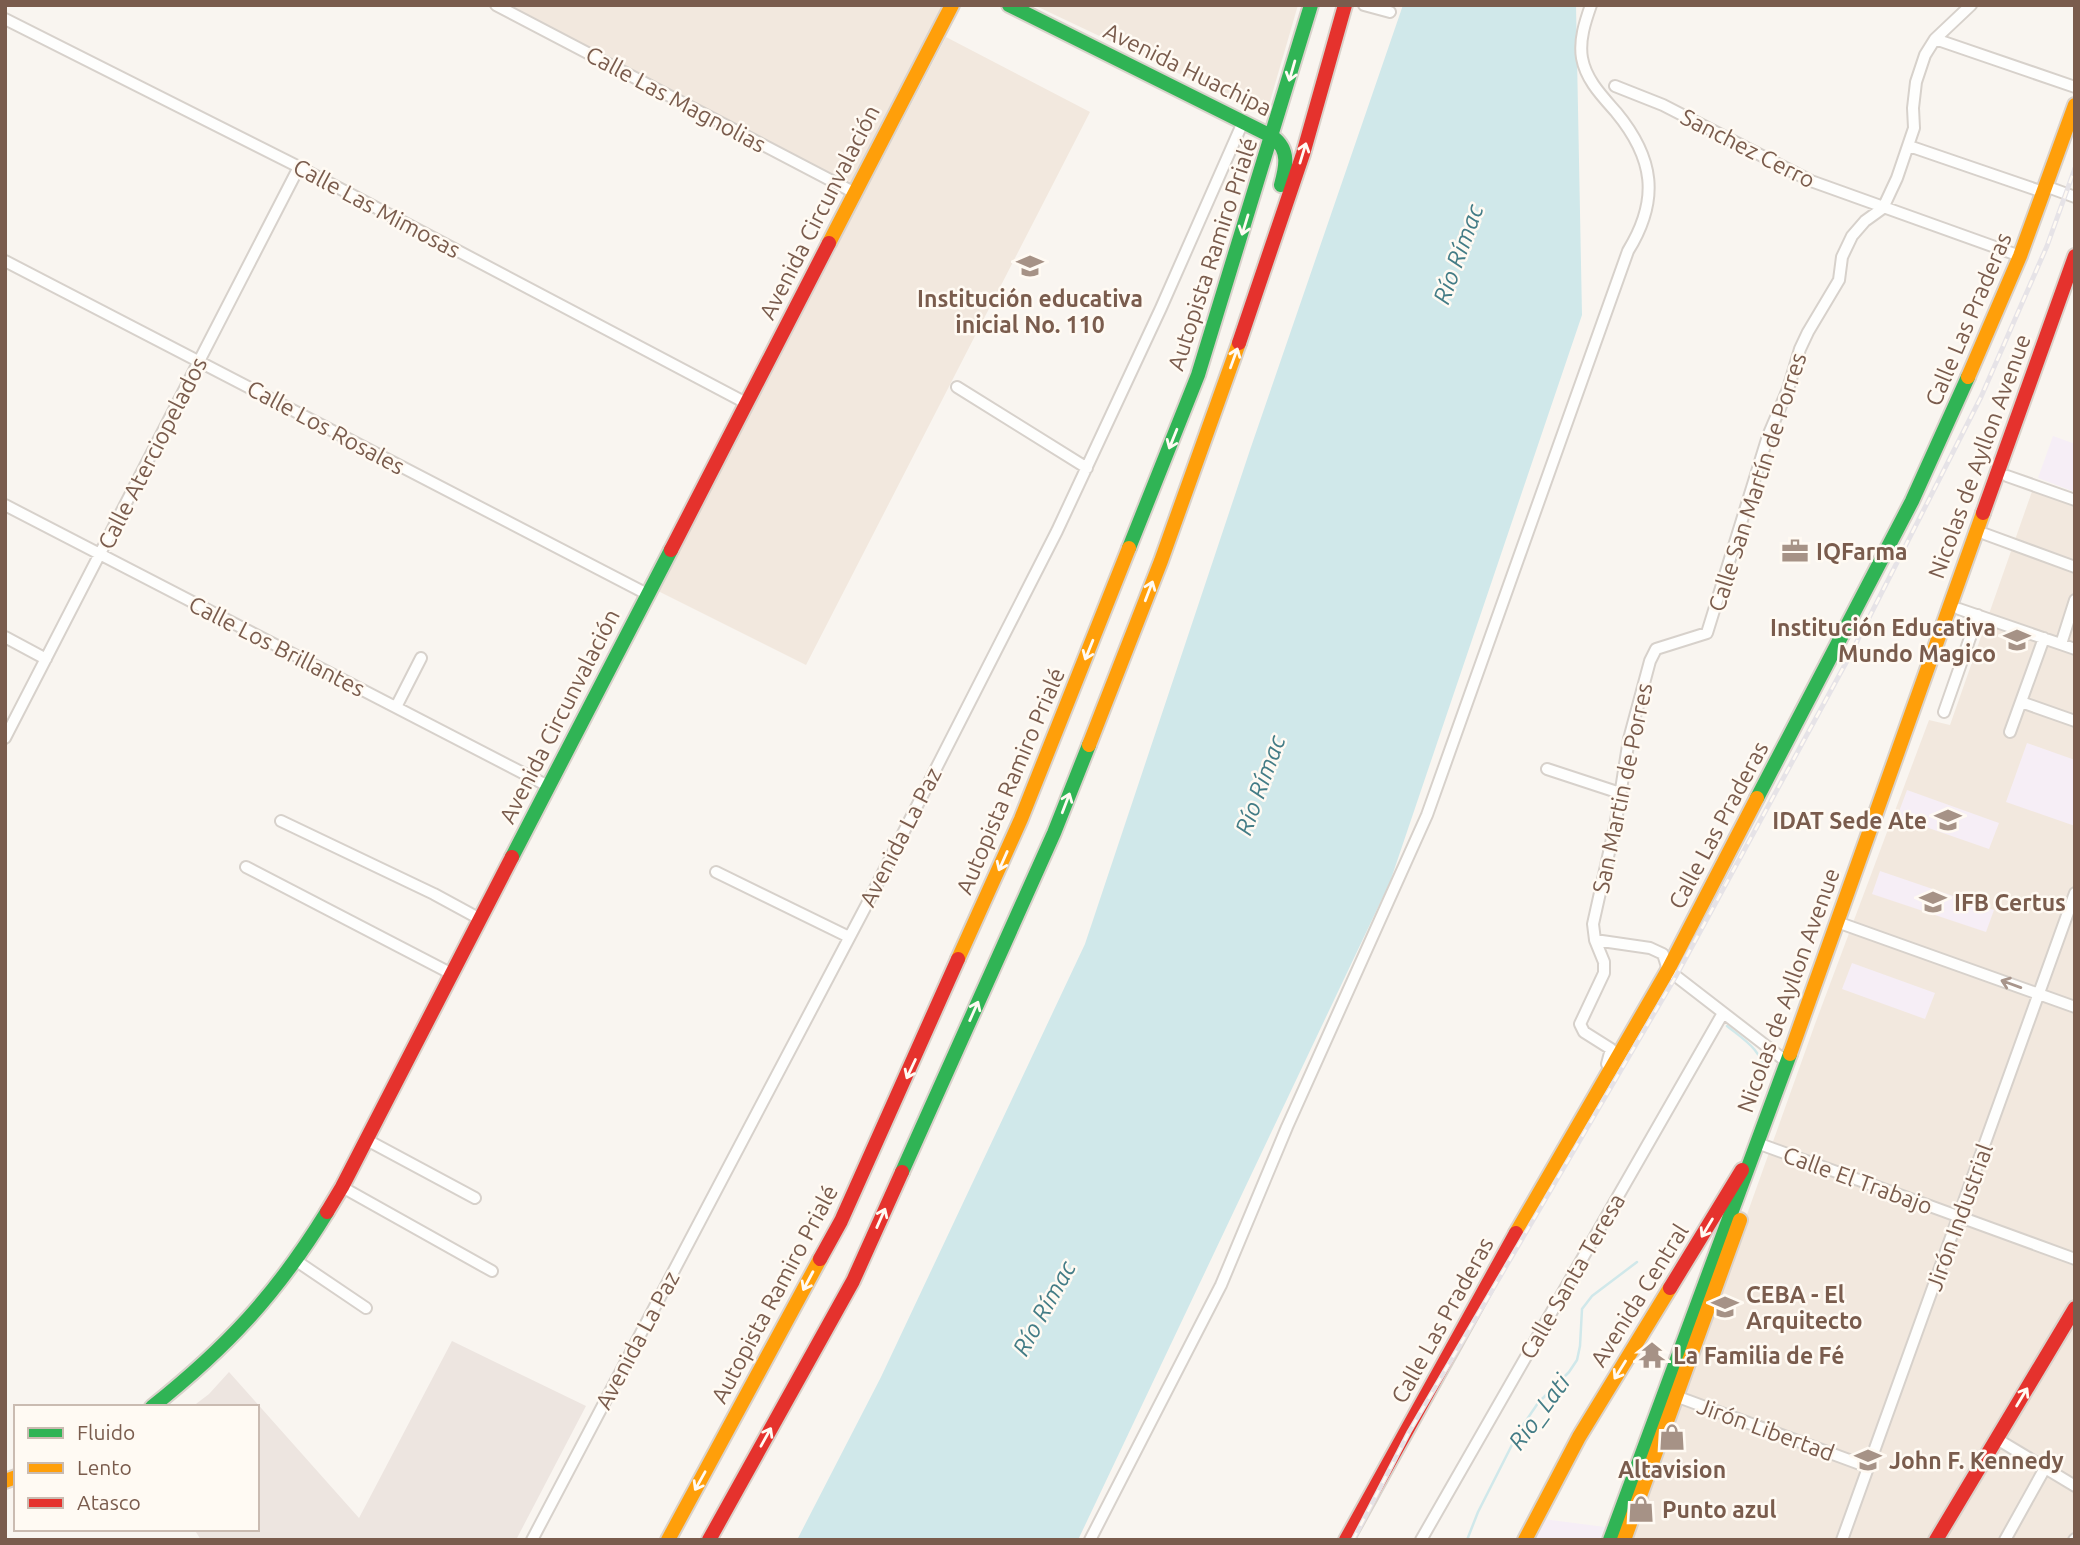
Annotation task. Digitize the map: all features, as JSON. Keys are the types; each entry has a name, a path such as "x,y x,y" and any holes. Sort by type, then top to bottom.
{"main road":[{"name":"Avenida Circunvalación","path":"154,1405 197,1371 254,1315 295,1260 342,1187 952,5"},
{"name":"Avenida Huachipa","path":"1009,5 1273,137"},
{"name":"Autopista Ramiro Prialé","path":"668,1540 841,1221 1021,819 1198,375 1273,137 1311,5"},
{"path":"709,1540 853,1281 1054,833 1161,561 1259,288 1303,154 1345,5"},
{"name":"Calle Las Praderas","path":"1346,1540 1571,1135 1668,970 1912,501 1946,430 2020,257 2075,105"},
{"path":"1259,288 1264,247 1287,161 1284,146 1273,137"},
{"name":"Nicolas de Ayllon Avenue","path":"1610,1540 1670,1393 1841,923 2075,256"},
{"name":"Nicolas de Ayllon Avenue","path":"1760,1146 1787,1062 1959,609 2075,288"},
{"name":"Avenida Central","path":"1525,1540 1578,1437 1760,1146"},
{"path":"1936,1540 2075,1308"},
{"name":"Nicolas de Ayllon Avenue","path":"1624,1540 1670,1393"}],"street":[{"name":"Calle Las Magnolias","path":"496,5 855,193"},
{"path":"1364,5 1390,12"},
{"path":"1090,1540 1221,1284 1287,1127 1427,815 1628,251 1643,221 1650,175 1631,130 1596,88 1583,60 1581,41 1591,5"},
{"name":"Calle San Martín de Porres","path":"1707,633 1768,436 1788,389 1800,349 1839,281 1842,257 1852,236 1865,221 1883,208 1914,128 1916,82 1925,55 1935,39 1971,5"},
{"name":"Calle Las Mimosas","path":"5,19 299,167 746,403"},
{"path":"1935,39 2075,87"},
{"name":"Sanchez Cerro","path":"1615,86 1663,105 1811,181 2020,257"},
{"name":"Avenida La Paz","path":"531,1540 849,937 1087,468 1243,122"},
{"path":"1909,146 2075,197"},
{"name":"Calle Aterciopelados","path":"5,738 299,167"},
{"name":"Calle Los Rosales","path":"5,261 647,594"},
{"path":"957,387 1087,468"},
{"path":"2007,476 2075,500"},
{"name":"Calle Los Brillantes","path":"5,505 548,786"},
{"path":"1985,534 2075,567"},
{"path":"2060,644 2075,600"},
{"path":"1959,609 2075,649"},
{"path":"1944,712 1978,615"},
{"name":"San Martin de Porres","path":"1571,1135 1611,1052 1609,1047 1581,1028 1580,1024 1604,973 1604,962 1595,940 1593,924 1629,739 1650,661 1656,649 1707,633"},
{"path":"5,637 46,659"},
{"path":"2010,732 2043,638"},
{"path":"396,707 421,658"},
{"path":"2021,702 2075,721"},
{"path":"1547,769 1620,793"},
{"path":"281,821 434,894 480,919"},
{"path":"246,867 452,974"},
{"path":"716,872 849,937"},
{"name":"Jirón Industrial","path":"1842,1540 2075,893"},
{"path":"1841,923 2075,1007"},
{"path":"1595,940 1650,948 1663,954 1668,970 1787,1062"},
{"name":"Calle Santa Teresa","path":"1421,1540 1723,1013"},
{"path":"366,1140 475,1198"},
{"name":"Calle El Trabajo","path":"1760,1146 2075,1259"},
{"path":"342,1187 492,1271"},
{"path":"295,1260 366,1308"},
{"name":"Jirón Libertad","path":"1670,1393 1868,1467"},
{"path":"1997,1439 2075,1486"},
{"path":"2005,1540 2045,1468"}],"shaded area":[{"path":"508,5 947,5 853,186"},
{"path":"1034,5 1298,5 1266,115"},
{"path":"946,37 1090,112 806,665 658,591"},
{"path":"2053,436 2075,444 2075,492 2038,478"},
{"path":"2036,480 2075,495 2075,1540 1631,1539 1815,1024 1929,720 1950,725"},
{"path":"2027,743 2075,760 2075,826 2006,802"},
{"name":"IDAT Sede Ate","path":"1907,790 1999,823 1989,849 1897,817"},
{"name":"IFB Certus","path":"1880,871 1994,910 1986,932 1872,894"},
{"path":"1852,963 1935,993 1925,1019 1842,989"},
{"path":"452,1341 586,1406 516,1540 201,1540 195,1531 259,1531 259,1406 359,1518"},
{"path":"229,1372 258,1405 195,1405 209,1394"},
{"path":"1543,1519 1605,1527 1600,1540 1532,1540"}],"water":[{"name":"Río Rímac","path":"1403,5 1576,5 1582,315 1390,882 1078,1540 797,1540 881,1377 1085,944 1251,447"}],"waterway":[{"name":"Rio_Lati","path":"1727,1026 1757,1052 1764,1074"},
{"name":"Rio_Lati","path":"1467,1540 1478,1512 1519,1431 1538,1403 1569,1372 1577,1360 1582,1309 1592,1296 1637,1262"}],"railway":[{"path":"1353,1540 1409,1432 1676,976 1848,659 1981,397 2047,246 2075,168"}],"traffic: fast":[{"path":"1009,5 1273,137"},
{"path":"1129,548 1198,375 1311,5"},
{"path":"1273,137 1284,153 1285,165 1281,185"},
{"path":"1757,798 1912,501 1968,377"},
{"path":"512,857 671,550"},
{"path":"902,1172 1054,833 1089,745"},
{"path":"1610,1540 1790,1054"},
{"path":"154,1405 204,1363 248,1318 289,1269 327,1212"}],"traffic: slow":[{"path":"829,243 952,5"},
{"path":"1968,377 2020,256 2075,105"},
{"path":"1089,745 1161,561 1239,343"},
{"path":"1790,1054 1983,513"},
{"path":"958,959 1021,819 1129,548"},
{"path":"1516,1233 1668,970 1757,798"},
{"path":"1624,1540 1740,1220"},
{"path":"668,1540 820,1259"},
{"path":"1525,1540 1579,1437 1670,1288"},
{"path":"5,1481 14,1478"}],"traffic: jam":[{"path":"1239,343 1303,154 1345,5"},
{"path":"671,550 829,243"},
{"path":"1983,513 2075,256"},
{"path":"327,1212 512,857"},
{"path":"820,1259 841,1221 958,959"},
{"path":"1670,1288 1742,1170"},
{"path":"709,1540 853,1281 902,1172"},
{"path":"1346,1540 1516,1233"},
{"path":"1936,1540 2075,1308"}],"place":[{"name":"Institución educativa inicial No. 110","path":"1030,266"},
{"name":"IQFarma","path":"1795,551"},
{"name":"Institución Educativa Mundo Magico","path":"2017,640"},
{"name":"IDAT Sede Ate","path":"1948,820"},
{"name":"IFB Certus","path":"1933,902"},
{"name":"CEBA - El Arquitecto","path":"1725,1307"},
{"name":"La Familia de Fé","path":"1652,1355"},
{"name":"Altavision","path":"1672,1437"},
{"name":"John F. Kennedy","path":"1868,1460"},
{"name":"Punto azul","path":"1641,1509"}]}
